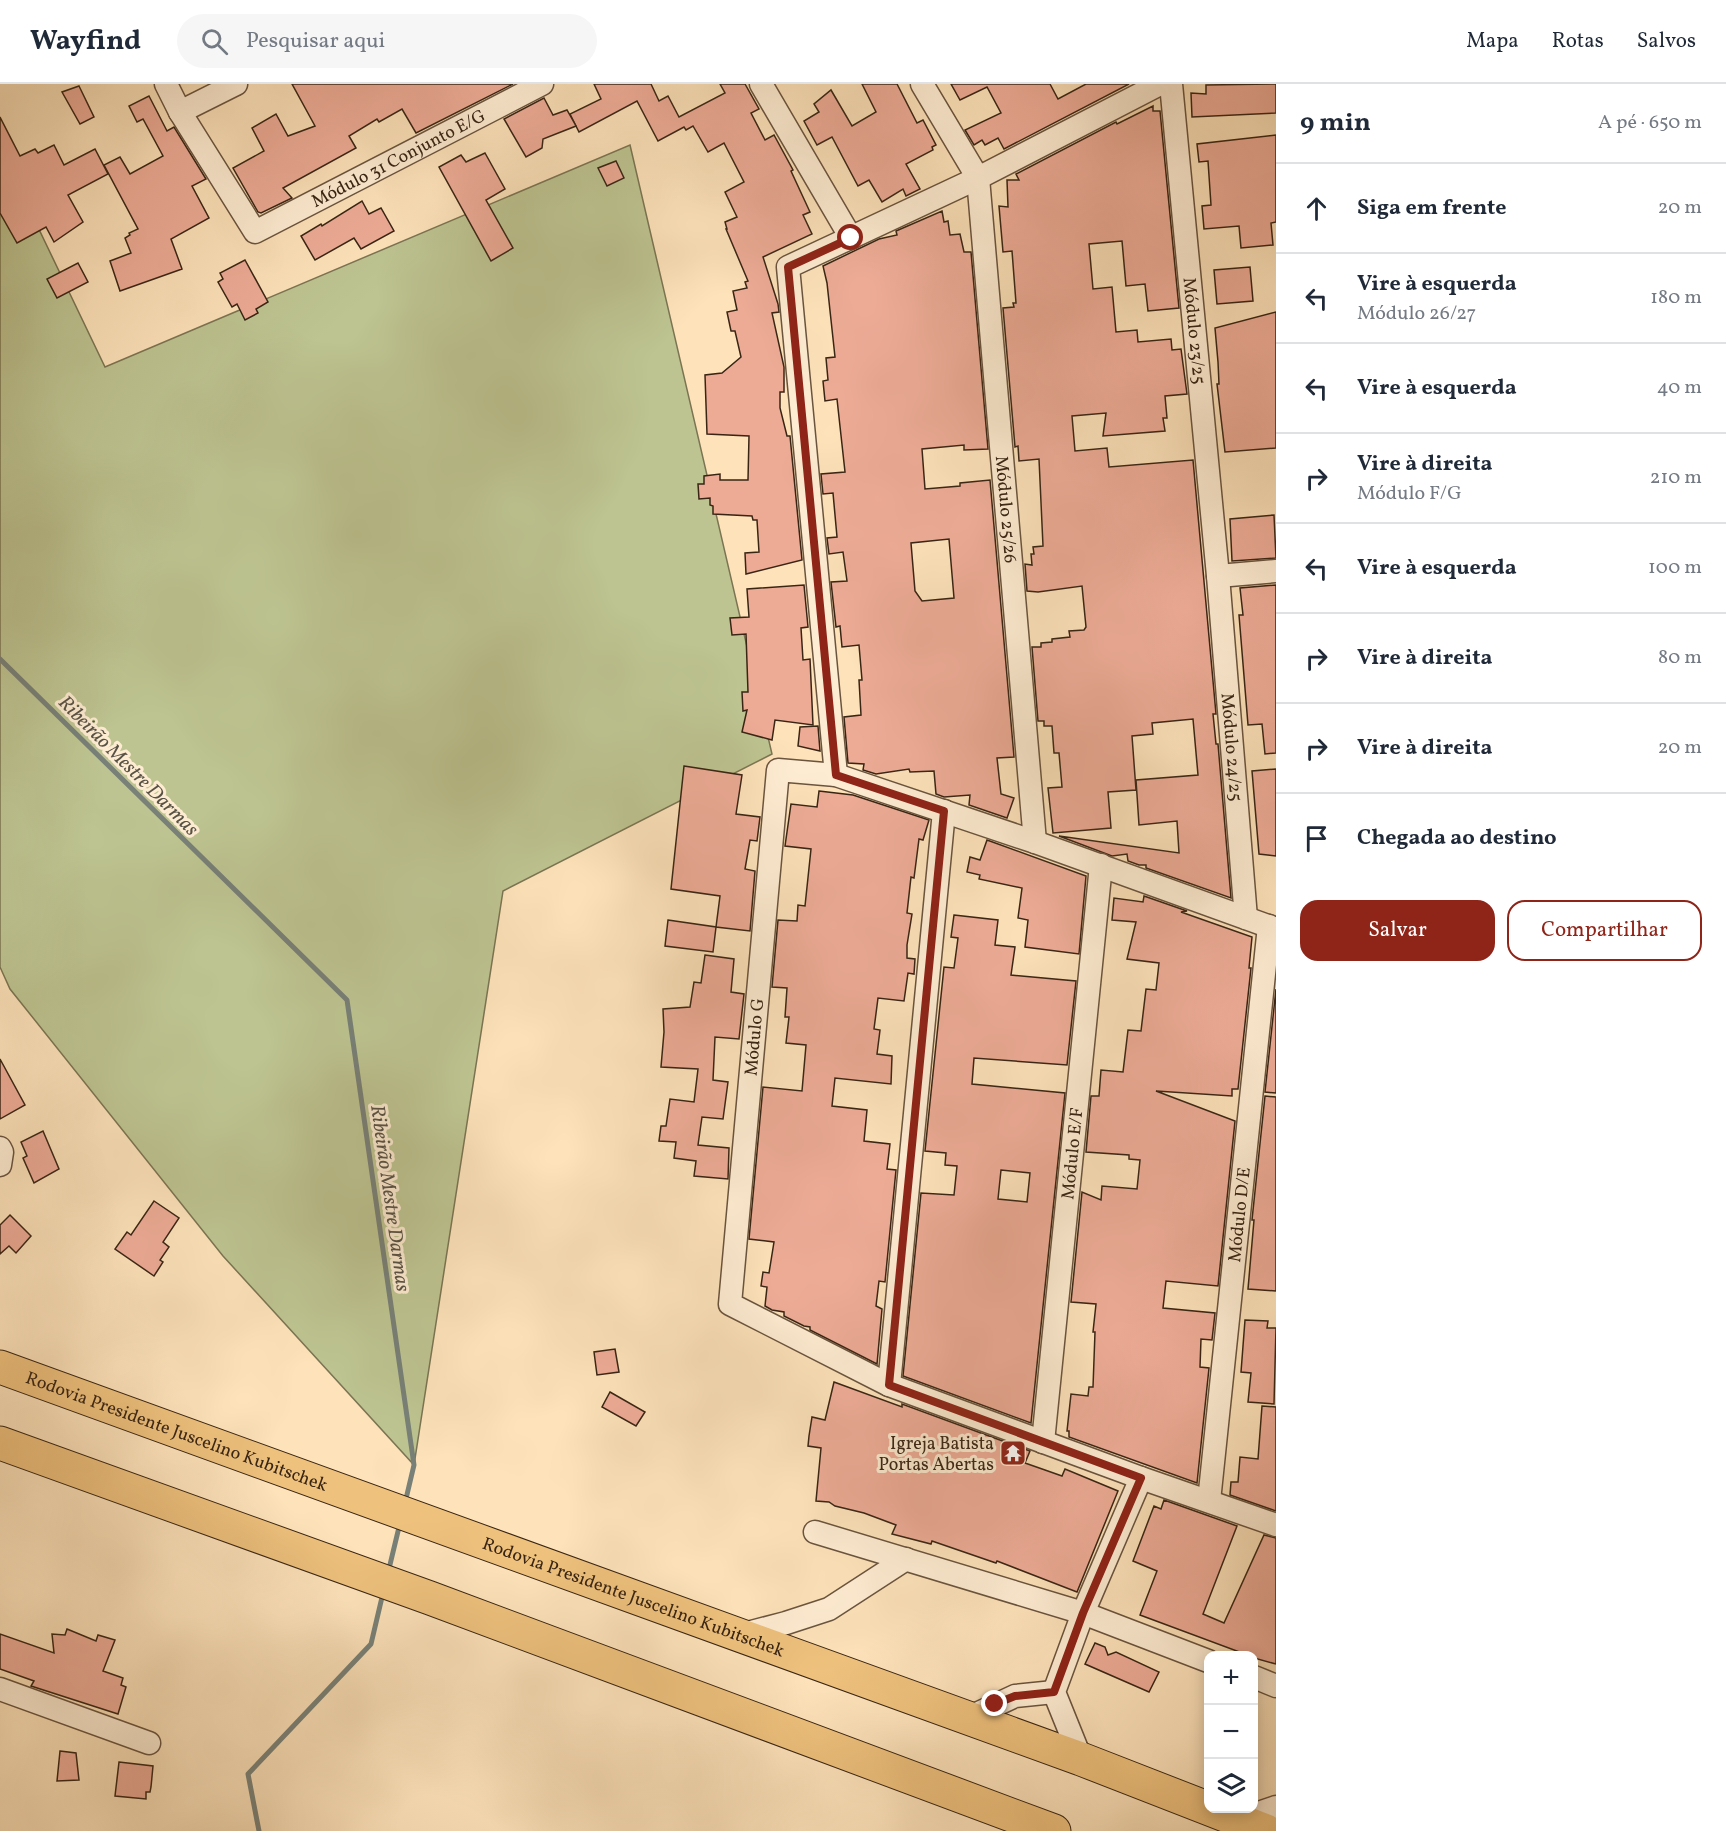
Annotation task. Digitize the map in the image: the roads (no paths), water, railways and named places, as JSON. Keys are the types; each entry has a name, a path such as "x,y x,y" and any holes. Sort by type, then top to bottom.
{"highway":[{"name":"Rodovia Presidente Juscelino Kubitschek","path":"0,1367 1081,1759 1235,1821 1266,1831"},
{"path":"0,1443 430,1598 1054,1831"}],"street":[{"path":"166,84 180,112 236,84"},
{"name":"Módulo 31 Conjunto E/G","path":"180,112 255,232 542,84"},
{"path":"761,84 851,238"},
{"path":"922,84 978,178"},
{"path":"1160,84 978,178 788,267 836,775 1101,865 1272,928"},
{"name":"Módulo 23/25","path":"1171,84 1218,576"},
{"name":"Módulo 25/26","path":"978,178 1035,842"},
{"path":"1218,576 1276,571"},
{"name":"Módulo 24/25","path":"1218,576 1246,918"},
{"name":"Módulo G","path":"836,775 778,771 730,1304 889,1385"},
{"path":"944,811 889,1385 1276,1525"},
{"name":"Módulo E/F","path":"1043,1442 1101,865"},
{"name":"Módulo D/E","path":"1209,1501 1272,928"},
{"path":"0,1148 2,1152 0,1165"},
{"path":"1081,1759 1054,1692 1083,1613 1141,1478"},
{"path":"815,1532 1083,1613 1204,1658"},
{"path":"739,1635 829,1609 906,1559"},
{"path":"1258,1679 1276,1686"},
{"path":"0,1689 149,1743"},
{"path":"968,1718 1015,1696 1054,1692"},
{"path":"1235,1821 1276,1807"}],"waterway":[{"name":"Ribeirão Mestre Darmas","path":"0,659 347,1000 414,1465 405,1503"},
{"name":"Ribeirão Mestre Darmas","path":"388,1573 400,1523"},
{"name":"Ribeirão Mestre Darmas","path":"259,1831 248,1774 371,1644 383,1593"}],"place":[{"name":"Igreja Batista Portas Abertas","path":"1013,1453"}]}
